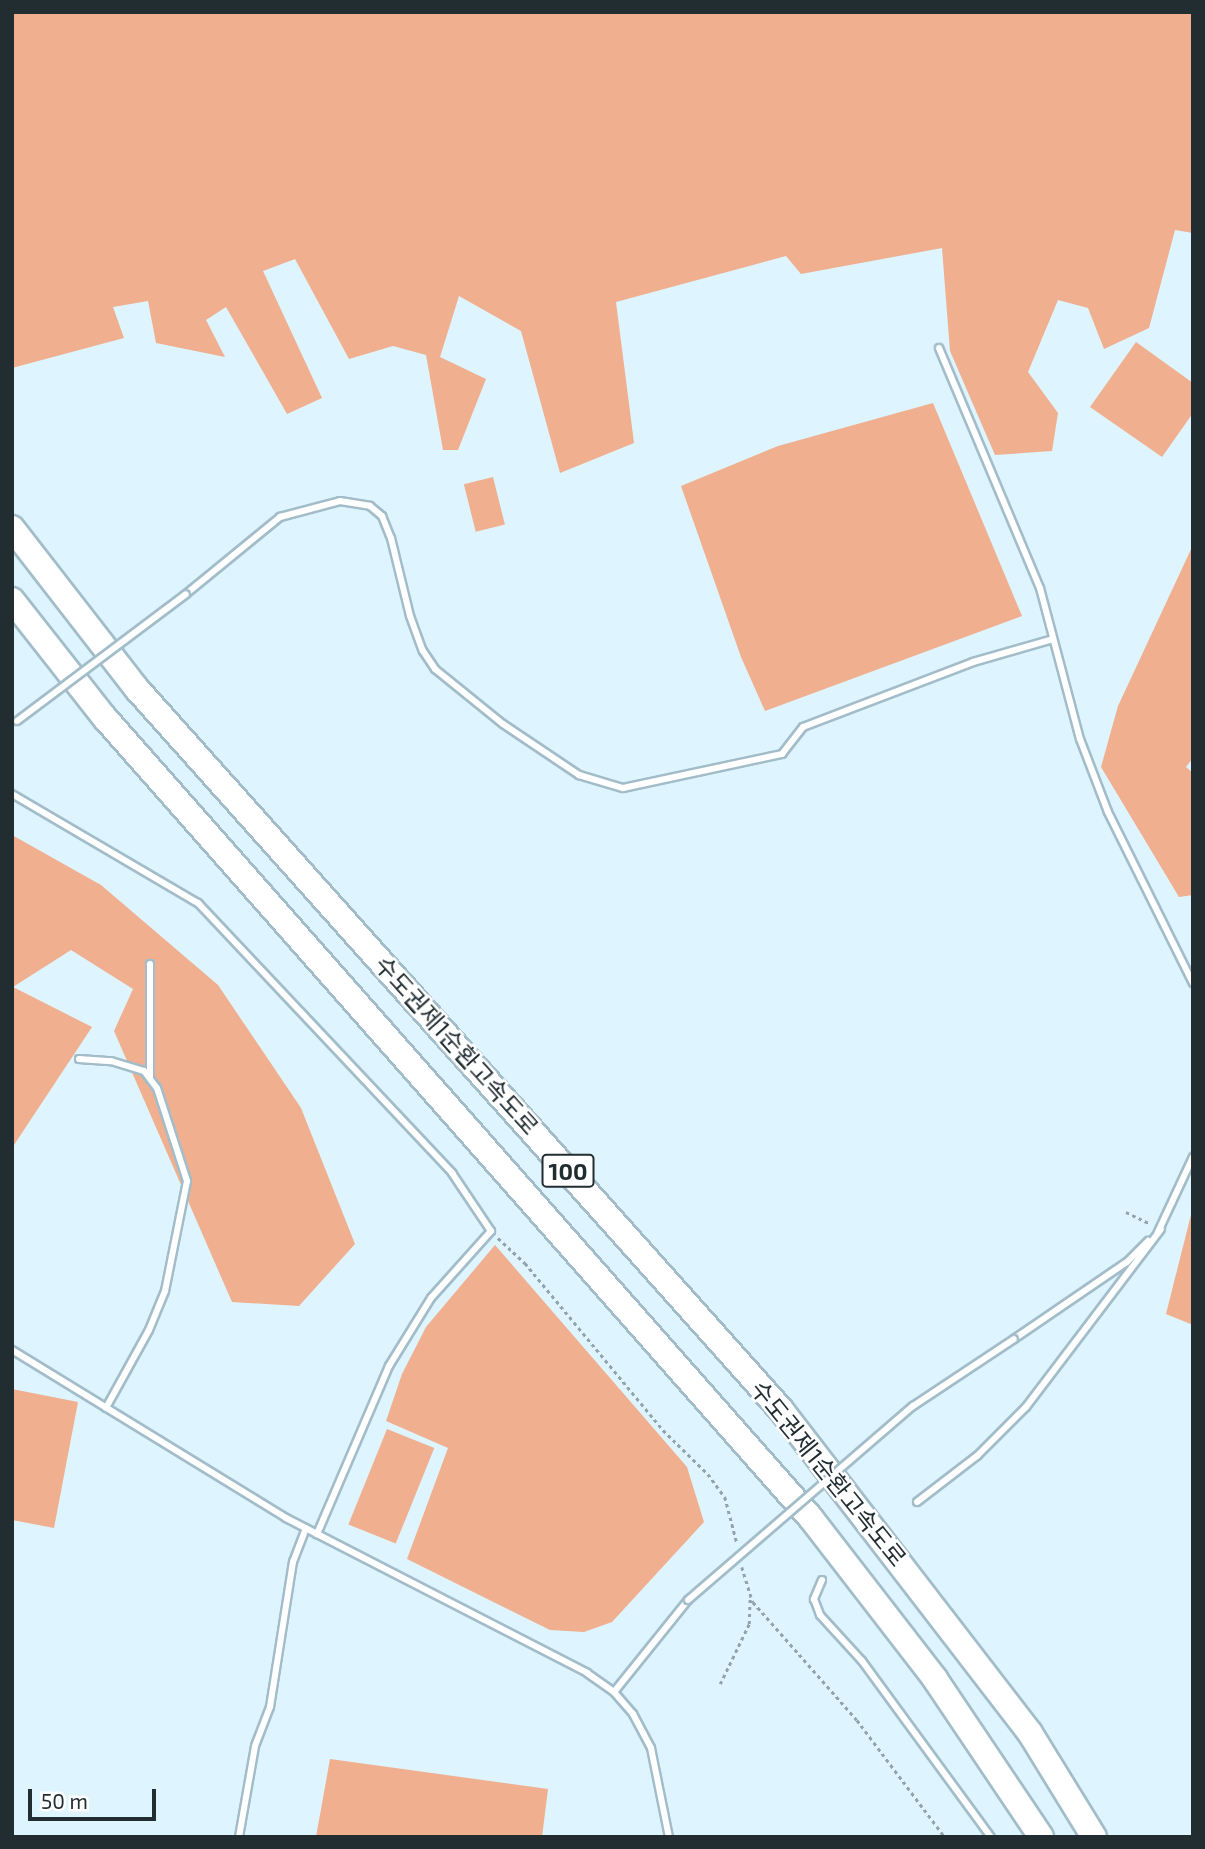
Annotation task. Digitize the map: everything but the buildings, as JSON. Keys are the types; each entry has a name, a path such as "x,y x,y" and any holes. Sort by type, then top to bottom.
{"highway":[{"name":"수도권제1순환고속도로","path":"12,528 137,689 790,1420 1030,1733 1094,1837"},
{"name":"수도권제1순환고속도로","path":"12,600 105,718 810,1517 935,1679 1041,1837"}],"lane":[{"path":"939,348 1040,588 1080,739 1108,812 1193,983"},
{"path":"15,724 186,594 280,517 340,501 370,506 382,516 391,538 410,617 423,652 435,669 503,724 579,775 623,788 782,754 803,727 972,663 1053,639"},
{"path":"12,794 198,903 452,1173 491,1231 431,1298 389,1366 317,1534"},
{"path":"150,964 150,1078"},
{"path":"79,1059 111,1061 144,1071 150,1078 178,1149 185,1193 165,1291 149,1330 106,1408"},
{"path":"917,1502 977,1456 1026,1408 1161,1229 1193,1157"},
{"path":"614,1692 688,1600 913,1406 1126,1262 1161,1229"},
{"path":"12,1350 306,1528 587,1673 614,1692 633,1714 650,1748 669,1837"},
{"path":"239,1837 255,1746 270,1707 293,1562 306,1528"},
{"path":"822,1580 814,1599 820,1615 862,1661 991,1837"}],"path":[{"path":"1126,1212 1161,1229"},
{"path":"491,1231 525,1263 663,1430 708,1474 725,1497 739,1553"},
{"path":"720,1685 749,1624 749,1594 741,1564"},
{"path":"749,1594 858,1720 945,1837"}],"shaded area":[{"path":"12,12 1193,12 1193,233 1175,230 1149,328 1104,349 1088,308 1058,300 1028,372 1058,413 1052,451 995,455 950,351 942,248 801,274 786,256 616,302 634,443 560,473 521,331 459,296 440,357 486,379 458,450 443,450 426,355 393,346 349,359 295,259 263,271 322,398 287,414 226,307 206,320 225,357 156,343 148,301 113,307 124,338 12,368"},
{"path":"1136,342 1193,383 1193,413 1162,457 1090,407"},
{"path":"933,403 1022,616 765,711 741,657 681,486 778,446"},
{"path":"493,477 505,525 476,532 464,484"},
{"path":"1193,545 1193,758 1186,767 1193,773 1193,895 1179,897 1101,767 1118,706"},
{"path":"12,835 101,885 218,985 301,1108 355,1244 299,1306 232,1302 114,1031 133,989 71,950 13,987 92,1027 12,1148"},
{"path":"1193,1207 1193,1325 1166,1314"},
{"path":"495,1245 687,1467 704,1522 612,1622 584,1632 550,1630 407,1559 448,1448 386,1421 402,1374 426,1327"},
{"path":"12,1389 78,1402 54,1528 12,1520"},
{"path":"387,1429 434,1448 396,1544 348,1524"},
{"path":"330,1759 548,1789 542,1837 316,1837"}]}
